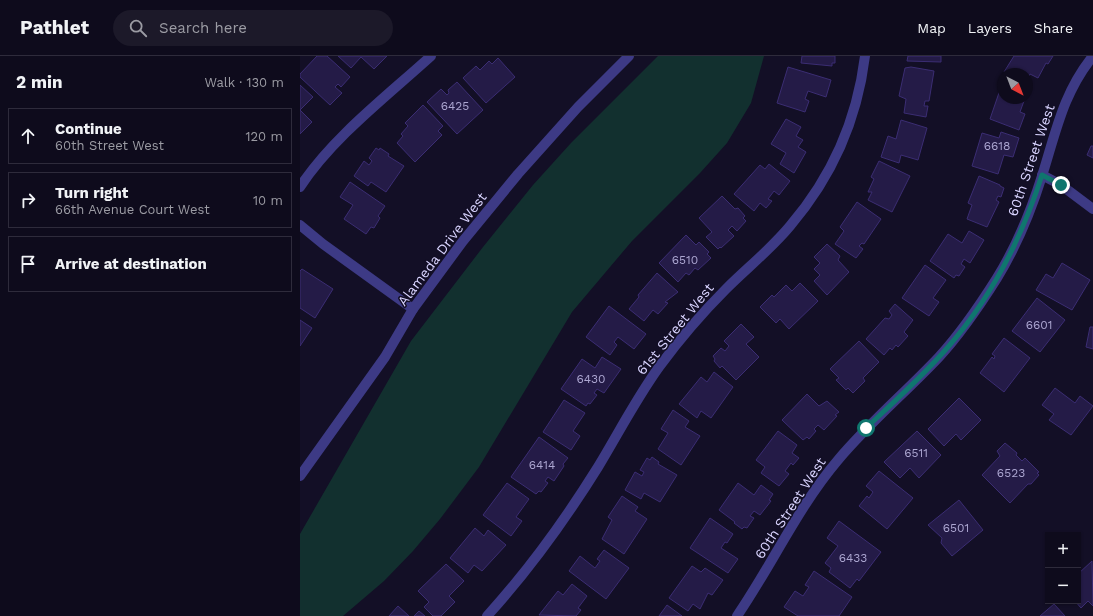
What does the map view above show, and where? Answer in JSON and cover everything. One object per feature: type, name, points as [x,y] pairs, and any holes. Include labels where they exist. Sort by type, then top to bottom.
[{"type":"street","points":[[300,187],[312,168],[340,138],[431,56]]},
{"type":"street","name":"Alameda Drive West","points":[[300,476],[384,357],[414,309],[463,240],[518,174],[578,107],[629,56]]},
{"type":"street","name":"61st Street West","points":[[487,616],[535,560],[570,511],[636,402],[660,367],[697,320],[789,228],[812,199],[830,171],[842,146],[858,100],[865,56]]},
{"type":"street","name":"60th Street West","points":[[737,616],[814,492],[837,461],[866,428],[939,358],[973,314],[998,276],[1018,238],[1042,175],[1059,115],[1071,89],[1092,56]]},
{"type":"street","points":[[1042,175],[1061,185],[1093,209]]},
{"type":"street","points":[[300,225],[323,244],[414,309]]},
{"type":"green space","points":[[658,56],[764,56],[751,103],[727,143],[700,173],[632,241],[572,312],[479,467],[440,519],[413,551],[384,581],[343,616],[300,616],[300,534],[411,341],[533,185],[571,143]]},
{"type":"building","points":[[317,56],[327,56],[350,77],[341,87],[338,84],[335,87],[342,93],[330,105],[300,77],[300,74]]},
{"type":"building","points":[[338,56],[387,56],[374,69],[361,57],[351,68]]},
{"type":"building","points":[[802,56],[835,56],[835,63],[832,63],[832,66],[801,63]]},
{"type":"building","points":[[908,56],[941,56],[941,62],[907,61]]},
{"type":"building","points":[[1014,56],[1053,56],[1048,64],[1046,63],[1038,78],[1033,76],[1033,68],[1006,68]]},
{"type":"building","points":[[498,58],[515,77],[486,103],[463,78],[476,66],[480,70],[489,61],[492,64]]},
{"type":"building","points":[[788,67],[831,80],[826,97],[808,91],[805,99],[809,101],[805,112],[777,103]]},
{"type":"building","points":[[911,67],[934,71],[929,101],[925,101],[924,106],[928,106],[926,117],[904,113],[906,99],[899,96],[905,68]]},
{"type":"building","points":[[457,82],[483,110],[457,134],[427,102],[441,89],[447,95],[449,93],[448,90]]},
{"type":"building","points":[[300,85],[313,97],[300,110]]},
{"type":"building","points":[[997,99],[997,104],[1023,104],[1020,112],[1025,114],[1019,130],[990,119]]},
{"type":"building","points":[[423,105],[443,126],[438,131],[442,135],[415,162],[397,143],[403,136],[401,134],[408,126],[405,123]]},
{"type":"building","points":[[300,110],[312,122],[300,134]]},
{"type":"building","points":[[786,119],[801,127],[796,136],[803,140],[798,147],[806,152],[794,173],[780,164],[786,153],[771,144]]},
{"type":"building","points":[[901,120],[927,128],[918,160],[901,155],[899,163],[881,157],[888,136],[896,139]]},
{"type":"building","points":[[1001,132],[1019,138],[1013,157],[1004,155],[998,174],[972,166],[982,133],[999,138]]},
{"type":"building","points":[[1091,146],[1093,146],[1093,158],[1087,155]]},
{"type":"building","points":[[376,148],[379,150],[380,148],[389,154],[388,156],[404,166],[386,192],[371,182],[368,186],[354,176],[364,161],[369,165],[372,161],[369,158]]},
{"type":"building","points":[[879,161],[910,176],[892,212],[868,200],[872,192],[868,192],[874,179],[871,177]]},
{"type":"building","points":[[769,164],[790,181],[779,195],[774,191],[768,199],[772,201],[766,208],[760,203],[754,211],[734,194],[760,165],[765,169]]},
{"type":"building","points":[[979,176],[1004,188],[1001,197],[998,196],[996,200],[999,202],[987,227],[967,219],[972,205],[968,203]]},
{"type":"building","points":[[350,182],[385,206],[378,216],[380,218],[374,228],[371,227],[366,234],[344,219],[353,205],[340,197]]},
{"type":"building","points":[[722,196],[735,209],[738,208],[745,216],[743,218],[746,221],[737,231],[732,226],[728,230],[734,236],[718,249],[706,237],[712,232],[699,218]]},
{"type":"building","points":[[857,202],[881,219],[864,244],[862,243],[859,246],[863,249],[856,258],[835,244],[844,231],[840,227]]},
{"type":"building","points":[[969,231],[984,240],[970,263],[964,259],[961,264],[965,267],[959,276],[956,275],[954,278],[930,261],[948,234],[962,243]]},
{"type":"building","points":[[686,235],[696,245],[699,242],[709,252],[707,254],[711,258],[698,270],[695,268],[689,275],[686,273],[678,282],[659,263]]},
{"type":"building","points":[[827,244],[840,256],[838,260],[849,272],[827,295],[814,281],[820,275],[814,269],[820,263],[814,257]]},
{"type":"building","points":[[1062,263],[1090,280],[1072,310],[1036,290],[1046,274],[1053,278]]},
{"type":"building","points":[[925,265],[946,280],[933,298],[939,302],[929,316],[902,298]]},
{"type":"building","points":[[302,269],[333,289],[315,318],[300,308],[300,271]]},
{"type":"building","points":[[657,273],[678,292],[665,302],[668,303],[658,314],[653,310],[644,321],[629,309],[639,297],[638,295]]},
{"type":"building","points":[[800,283],[818,301],[789,329],[780,319],[776,323],[760,307],[772,295],[774,297],[786,285],[792,291]]},
{"type":"building","points":[[1037,298],[1065,320],[1040,352],[1012,331]]},
{"type":"building","points":[[895,304],[913,320],[904,332],[908,336],[898,347],[896,345],[892,350],[890,348],[884,355],[866,339],[885,318],[889,319],[892,315],[889,311]]},
{"type":"building","points":[[609,306],[646,334],[634,349],[618,337],[614,342],[617,345],[610,355],[586,337]]},
{"type":"building","points":[[300,320],[312,328],[300,346]]},
{"type":"building","points":[[741,324],[754,337],[746,344],[759,357],[736,380],[722,366],[720,368],[714,361],[715,359],[713,356],[721,348],[725,351],[729,346],[724,341]]},
{"type":"building","points":[[1090,327],[1093,327],[1093,349],[1086,347]]},
{"type":"building","points":[[1004,338],[1030,358],[1004,392],[980,373],[992,357],[994,359],[995,356],[992,354]]},
{"type":"building","points":[[859,341],[879,362],[863,378],[865,381],[853,393],[848,388],[846,390],[836,380],[839,378],[830,369]]},
{"type":"building","points":[[602,357],[621,369],[604,393],[597,389],[594,393],[597,395],[590,404],[588,403],[586,406],[561,389],[582,359],[595,368]]},
{"type":"building","points":[[714,372],[733,387],[711,418],[701,411],[697,418],[679,404],[701,377],[707,382]]},
{"type":"building","points":[[1055,388],[1075,403],[1080,396],[1093,406],[1071,435],[1049,420],[1054,414],[1042,405]]},
{"type":"building","points":[[807,394],[819,406],[827,401],[839,412],[824,430],[818,425],[814,429],[816,431],[809,439],[807,437],[803,440],[782,420]]},
{"type":"building","points":[[959,398],[981,420],[961,440],[956,434],[944,446],[928,429]]},
{"type":"building","points":[[564,400],[585,413],[573,431],[580,436],[571,450],[543,432]]},
{"type":"building","points":[[673,410],[689,421],[685,427],[700,436],[681,465],[658,449],[668,433],[661,429]]},
{"type":"building","points":[[778,431],[797,445],[792,453],[799,458],[793,465],[791,463],[785,471],[789,474],[779,486],[761,473],[765,467],[756,460]]},
{"type":"building","points":[[917,431],[941,455],[919,478],[910,468],[900,478],[884,462]]},
{"type":"building","points":[[539,437],[568,458],[554,481],[548,477],[545,481],[548,483],[541,492],[539,491],[536,494],[511,477]]},
{"type":"building","points":[[1005,443],[1017,453],[1016,455],[1022,461],[1025,458],[1039,472],[1037,473],[1039,475],[1031,484],[1028,484],[1010,503],[982,475],[1000,456],[997,451]]},
{"type":"building","points":[[652,457],[659,462],[658,464],[677,475],[660,502],[644,493],[641,499],[625,490],[635,472],[642,476],[644,472],[640,470],[647,458],[650,460]]},
{"type":"building","points":[[879,471],[913,498],[887,529],[859,506],[867,496],[869,498],[873,492],[866,486]]},
{"type":"building","points":[[507,483],[529,499],[516,517],[522,521],[511,536],[483,515]]},
{"type":"building","points":[[738,483],[754,495],[761,485],[773,494],[769,500],[771,501],[760,515],[754,511],[750,516],[754,518],[747,528],[744,527],[742,529],[719,510]]},
{"type":"building","points":[[622,496],[638,507],[635,511],[647,519],[624,554],[602,539],[612,520],[608,517]]},
{"type":"building","points":[[959,500],[983,530],[952,556],[941,543],[942,538],[928,525]]},
{"type":"building","points":[[710,518],[733,534],[727,543],[725,542],[721,548],[738,559],[728,573],[690,548]]},
{"type":"building","points":[[839,521],[881,552],[859,581],[857,579],[850,588],[829,572],[831,568],[825,563],[838,546],[827,538]]},
{"type":"building","points":[[475,528],[484,536],[488,530],[506,545],[482,571],[474,565],[468,573],[450,558]]},
{"type":"building","points":[[604,550],[629,568],[606,599],[569,571],[580,556],[595,568],[600,561],[597,559]]},
{"type":"building","points":[[1092,561],[1093,606],[1088,601],[1081,608],[1078,604],[1081,604],[1081,571]]},
{"type":"building","points":[[446,564],[464,581],[449,596],[455,602],[441,616],[433,616],[424,607],[429,602],[418,591]]},
{"type":"building","points":[[692,566],[701,572],[705,568],[723,580],[712,595],[708,593],[700,609],[693,604],[688,611],[669,598]]},
{"type":"building","points":[[814,571],[852,597],[839,616],[798,616],[784,607],[795,591],[803,596],[809,587],[805,585]]},
{"type":"building","points":[[572,584],[587,596],[578,608],[581,610],[576,616],[539,615],[558,591],[563,595]]},
{"type":"building","points":[[1054,604],[1065,616],[1040,616]]},
{"type":"building","points":[[667,605],[682,616],[659,616]]},
{"type":"building","points":[[398,606],[409,616],[389,616]]},
{"type":"building","points":[[419,611],[425,616],[414,616]]},
{"type":"route","points":[[866,428],[939,358],[973,314],[998,276],[1018,238],[1042,175],[1061,185]]}]
